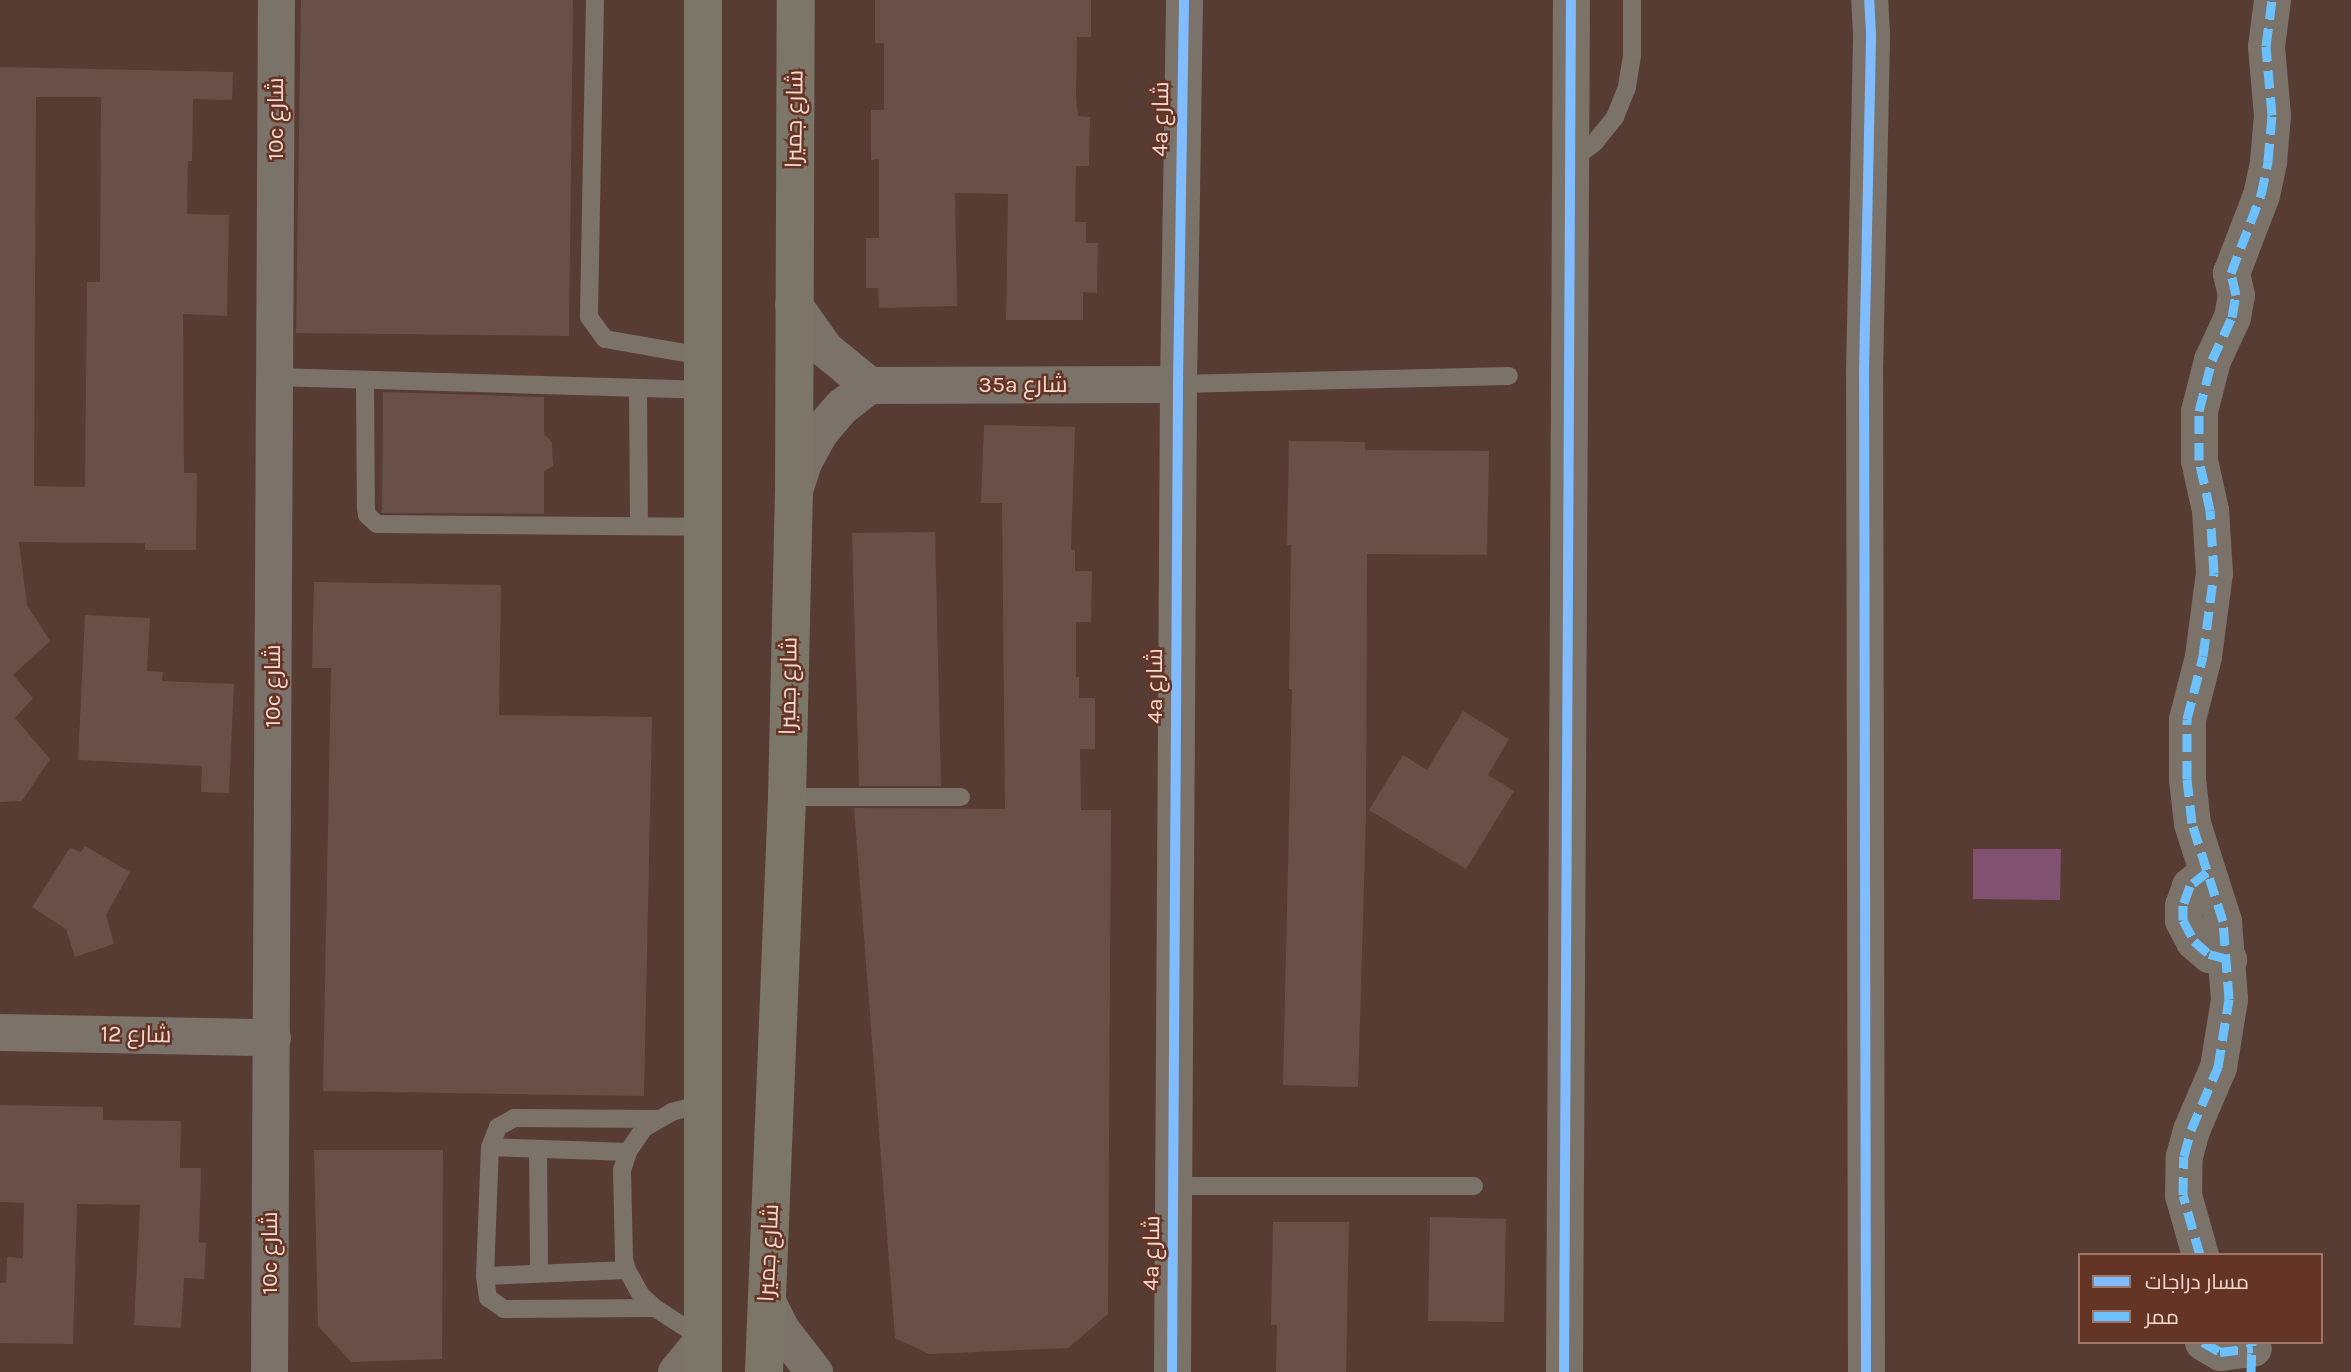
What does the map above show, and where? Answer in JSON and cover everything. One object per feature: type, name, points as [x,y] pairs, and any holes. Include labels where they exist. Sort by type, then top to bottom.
[{"type":"main road","points":[[702,0],[703,1356]]},
{"type":"main road","name":"شارع جميرا","points":[[764,1372],[787,797],[794,492],[796,0]]},
{"type":"street","name":"10c شارع","points":[[269,1372],[276,0]]},
{"type":"street","name":"4a شارع","points":[[1172,1372],[1178,384],[1184,0]]},
{"type":"street","points":[[1564,1372],[1571,0]]},
{"type":"street","points":[[1866,1372],[1864,373],[1871,34],[1869,0]]},
{"type":"street","points":[[2199,1253],[2184,1203],[2184,1156],[2191,1130],[2207,1099],[2224,1044],[2230,999],[2222,921],[2192,822],[2185,749],[2191,700],[2210,615],[2214,573],[2210,510],[2199,460],[2199,411],[2212,360],[2232,317],[2236,295],[2231,273],[2261,195],[2268,161],[2272,115],[2266,46],[2272,0]]},
{"type":"street","points":[[793,303],[825,349],[869,385],[842,406],[820,431],[804,460],[794,492]]},
{"type":"street","name":"35a شارع","points":[[869,385],[1178,384]]},
{"type":"street","name":"شارع 12","points":[[0,1032],[272,1037]]},
{"type":"street","points":[[767,1301],[780,1328],[814,1372]]},
{"type":"street","points":[[2206,1344],[2220,1352],[2252,1354]]},
{"type":"street","points":[[676,1372],[703,1356]]},
{"type":"lane","points":[[595,0],[589,317],[606,339],[702,373]]},
{"type":"lane","points":[[1570,162],[1595,142],[1608,125],[1627,87],[1632,55],[1632,0]]},
{"type":"lane","points":[[275,377],[638,388],[702,373]]},
{"type":"lane","points":[[1178,384],[1508,376]]},
{"type":"lane","points":[[365,380],[366,508],[367,515],[377,524],[701,527]]},
{"type":"lane","points":[[638,388],[639,526]]},
{"type":"lane","points":[[787,797],[961,797]]},
{"type":"lane","points":[[703,1104],[685,1107],[643,1128],[628,1152],[622,1170],[624,1259],[627,1270],[641,1295],[703,1356]]},
{"type":"lane","points":[[655,1308],[504,1309],[488,1298],[485,1276],[490,1147],[498,1127],[514,1118],[657,1119]]},
{"type":"lane","points":[[490,1147],[628,1152]]},
{"type":"lane","points":[[538,1149],[539,1273]]},
{"type":"lane","points":[[1174,1186],[1474,1186]]},
{"type":"lane","points":[[485,1276],[627,1270]]},
{"type":"shaded area","points":[[1973,849],[2061,849],[2060,900],[1973,899]]},
{"type":"building","points":[[301,0],[573,0],[569,336],[296,333]]},
{"type":"building","points":[[875,0],[1091,0],[1091,37],[1077,37],[1078,116],[1090,117],[1089,166],[1076,166],[1075,222],[1086,222],[1086,243],[1098,243],[1097,293],[1083,292],[1083,320],[1006,320],[1008,194],[955,193],[957,306],[879,308],[878,288],[866,288],[866,238],[879,238],[879,159],[871,160],[871,110],[884,110],[884,43],[875,43]]},
{"type":"building","points":[[0,67],[233,72],[232,100],[193,99],[192,161],[188,161],[187,214],[229,215],[227,316],[183,314],[184,473],[197,473],[196,550],[145,550],[145,543],[19,542],[27,605],[50,641],[13,675],[33,698],[15,718],[50,759],[22,801],[0,802]],"holes":[[[36,97],[101,97],[100,282],[87,282],[85,487],[34,486]]]},
{"type":"building","points":[[383,392],[544,397],[544,434],[552,442],[553,466],[544,471],[544,514],[382,513]]},
{"type":"building","points":[[984,425],[1075,427],[1071,550],[1075,550],[1075,571],[1092,571],[1091,622],[1076,622],[1076,677],[1079,677],[1079,698],[1095,698],[1095,749],[1080,749],[1081,810],[1111,810],[1108,1314],[1068,1348],[929,1354],[895,1338],[854,808],[1005,809],[1002,503],[981,503]]},
{"type":"building","points":[[1289,441],[1365,442],[1365,450],[1489,451],[1487,555],[1367,554],[1366,816],[1358,1087],[1283,1085],[1292,689],[1289,689],[1291,545],[1287,545]]},
{"type":"building","points":[[935,532],[941,786],[859,786],[852,533]]},
{"type":"building","points":[[314,582],[501,585],[499,715],[652,717],[644,1096],[323,1091],[331,668],[312,668]]},
{"type":"building","points":[[85,615],[150,618],[147,671],[163,672],[162,681],[234,684],[229,793],[201,792],[202,766],[78,760]]},
{"type":"building","points":[[1463,711],[1509,739],[1488,775],[1514,791],[1466,869],[1369,810],[1403,755],[1427,770]]},
{"type":"building","points":[[85,846],[130,872],[106,915],[114,944],[75,957],[66,929],[32,907],[70,848],[81,852]]},
{"type":"building","points":[[0,1105],[103,1107],[103,1120],[181,1121],[180,1168],[201,1168],[199,1242],[206,1243],[204,1279],[184,1278],[181,1328],[134,1325],[140,1205],[77,1204],[73,1344],[0,1343],[0,1283],[6,1283],[7,1257],[23,1258],[24,1203],[0,1202]]},
{"type":"building","points":[[314,1150],[443,1150],[442,1359],[351,1362],[318,1326]]},
{"type":"building","points":[[1430,1217],[1506,1219],[1504,1322],[1428,1321]]},
{"type":"building","points":[[1273,1222],[1349,1222],[1346,1372],[1276,1372],[1277,1325],[1271,1325]]},
{"type":"marked path","points":[[2199,1253],[2183,1195],[2184,1156],[2191,1130],[2218,1067],[2229,999],[2223,921],[2192,823],[2187,779],[2187,719],[2203,656],[2214,573],[2210,510],[2199,460],[2199,411],[2212,360],[2232,317],[2236,295],[2231,273],[2261,195],[2268,161],[2272,115],[2266,46],[2272,0]]},
{"type":"marked path","points":[[2207,872],[2190,886],[2183,905],[2183,920],[2194,941],[2209,954],[2228,959]]},
{"type":"marked path","points":[[2206,1344],[2220,1352],[2253,1348]]},
{"type":"marked path","points":[[2251,1372],[2252,1344]]},
{"type":"cycle path","points":[[1172,1372],[1178,384],[1184,0]]},
{"type":"cycle path","points":[[1564,1372],[1571,0]]},
{"type":"cycle path","points":[[1866,1372],[1864,373],[1871,34],[1869,0]]}]
